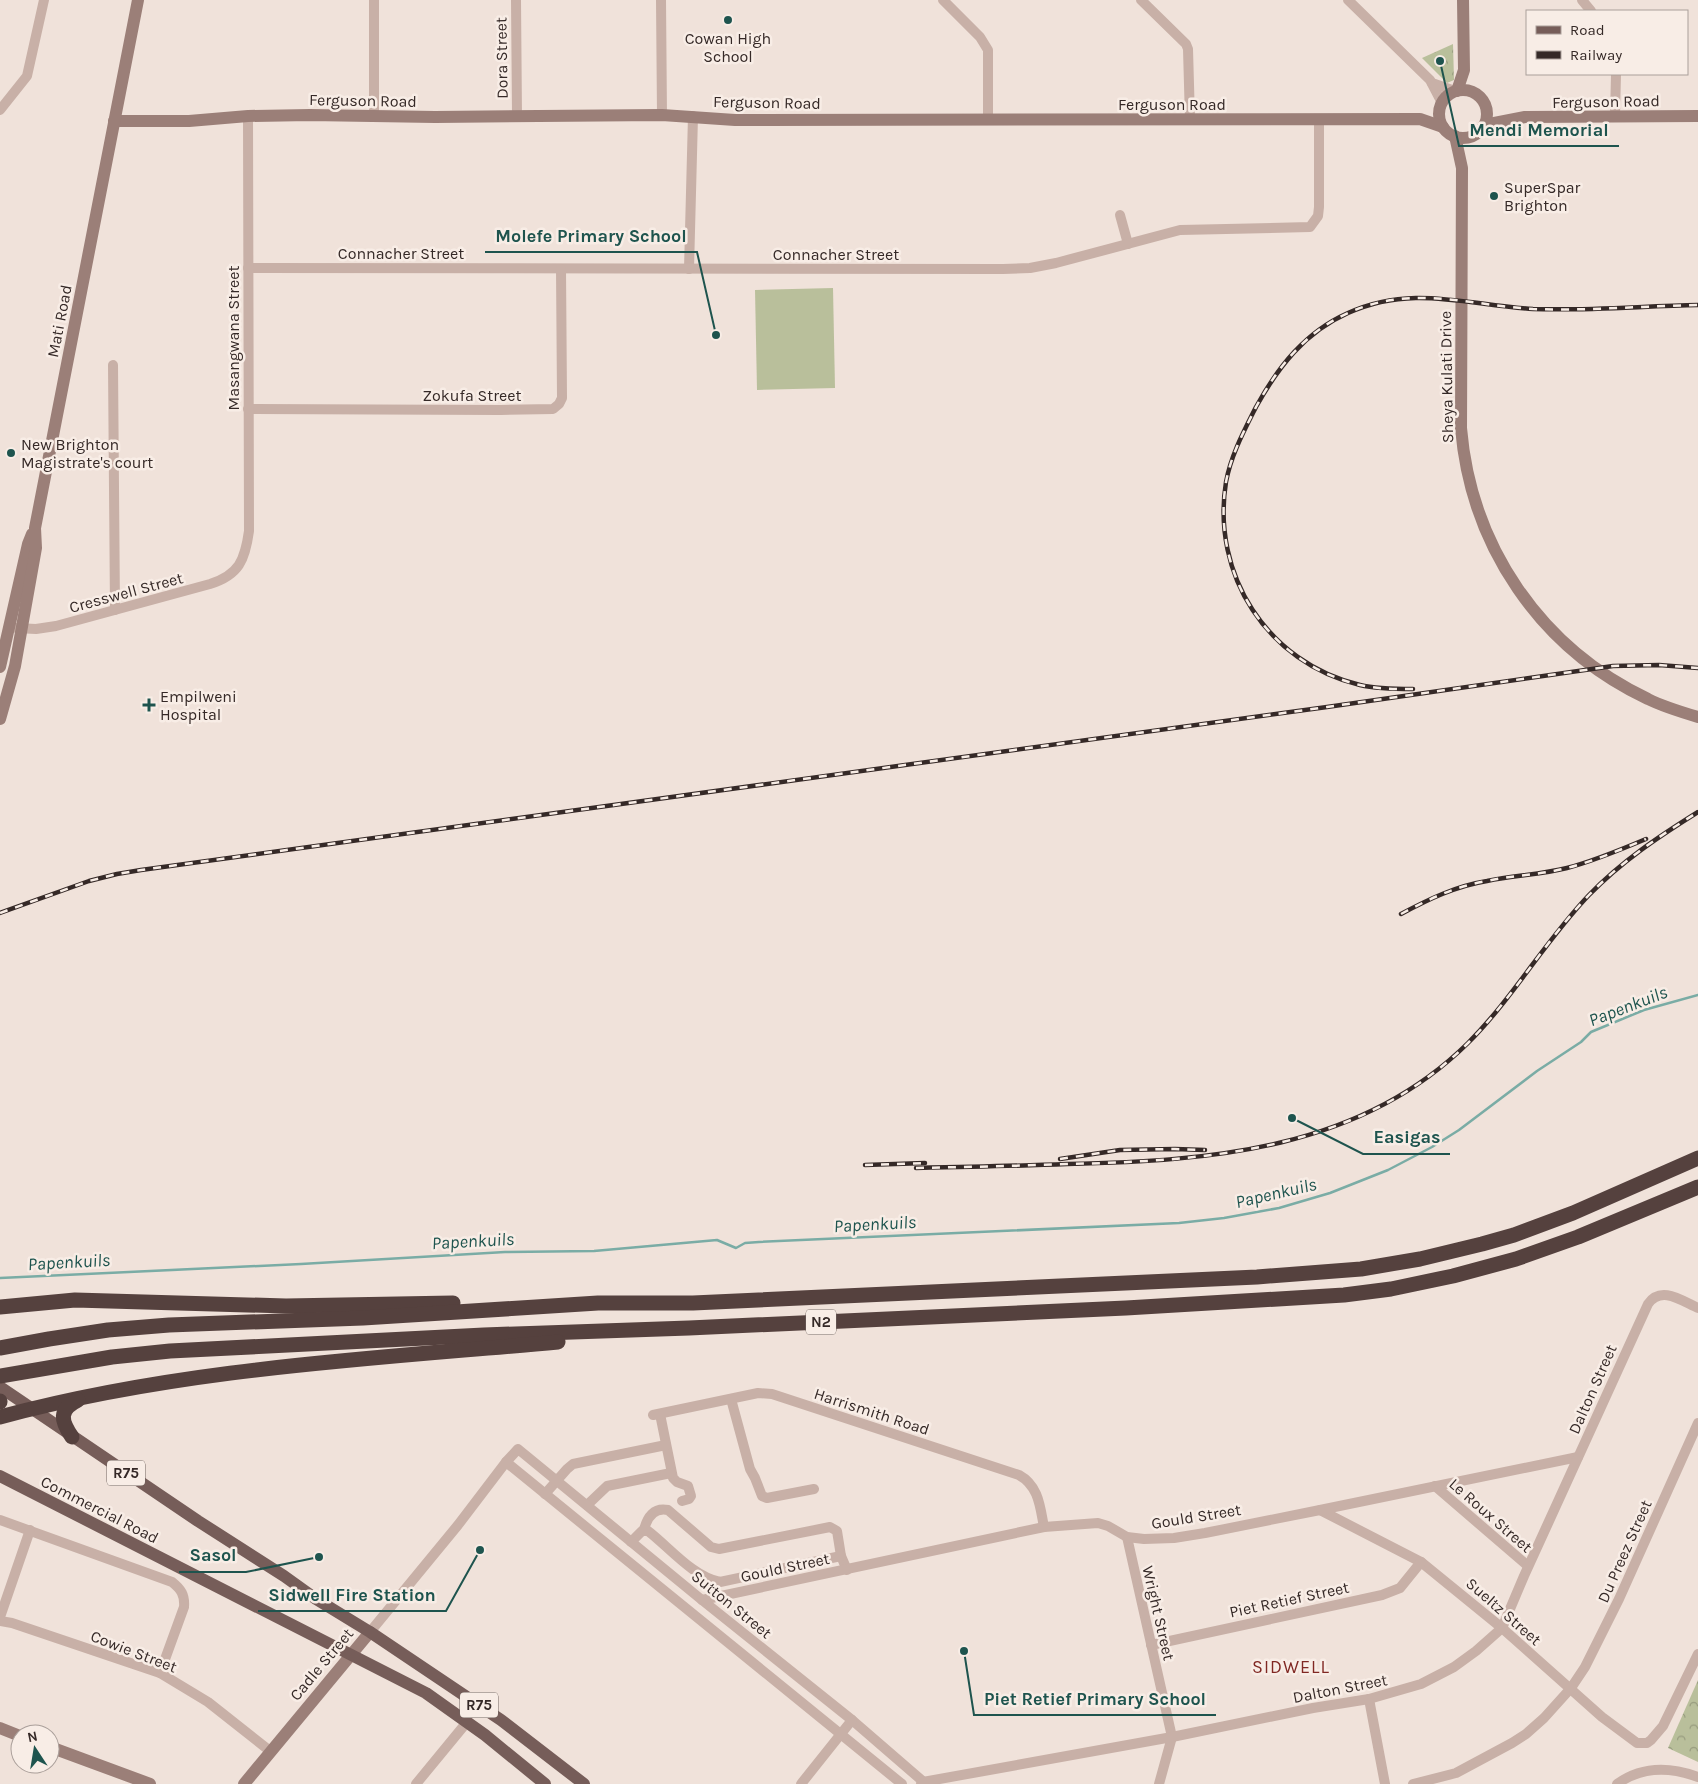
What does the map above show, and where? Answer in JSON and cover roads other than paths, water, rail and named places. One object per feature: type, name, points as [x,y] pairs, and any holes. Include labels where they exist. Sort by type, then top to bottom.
[{"type":"highway","points":[[1659,1176],[1698,1154]]},
{"type":"highway","name":"N2","points":[[0,1348],[108,1330],[169,1325],[363,1318],[598,1303],[694,1303],[1257,1277],[1341,1271],[1420,1259],[1482,1244],[1556,1219],[1698,1158]]},
{"type":"highway","name":"N2","points":[[0,1376],[52,1365],[112,1356],[170,1352],[484,1335],[689,1328],[1126,1308],[1344,1295],[1391,1289],[1482,1269],[1555,1246],[1696,1188]]},
{"type":"highway","points":[[0,1307],[76,1300],[286,1306],[598,1303]]},
{"type":"highway","points":[[0,1417],[81,1398],[210,1375],[294,1365],[689,1328]]},
{"type":"highway","points":[[72,1437],[64,1421],[64,1411],[81,1398]]},
{"type":"main road","name":"R75","points":[[0,1388],[3,1400],[32,1409],[316,1599],[370,1632],[501,1720],[584,1784]]},
{"type":"main road","name":"Commercial Road","points":[[0,1476],[426,1693],[485,1735],[545,1784]]},
{"type":"street","points":[[0,110],[27,76],[44,0]]},
{"type":"street","name":"Mati Road","points":[[0,720],[16,666],[15,628],[28,544],[35,528],[138,0]]},
{"type":"street","points":[[374,0],[374,116]]},
{"type":"street","name":"Dora Street","points":[[516,0],[517,115]]},
{"type":"street","points":[[661,0],[662,115]]},
{"type":"street","points":[[943,0],[980,37],[988,50],[988,120]]},
{"type":"street","points":[[1141,0],[1186,44],[1188,49],[1190,120]]},
{"type":"street","points":[[1348,0],[1432,83],[1441,106],[1440,119],[1443,127],[1449,133],[1455,136],[1466,137],[1481,129],[1487,116],[1486,107],[1482,99],[1467,90],[1456,91],[1450,94],[1441,106]]},
{"type":"street","points":[[1456,91],[1464,70],[1463,0]]},
{"type":"street","points":[[1464,70],[1474,93]]},
{"type":"street","points":[[1615,116],[1616,75]]},
{"type":"street","points":[[1432,83],[1456,91]]},
{"type":"street","name":"Ferguson Road","points":[[1420,119],[1441,106]]},
{"type":"street","name":"Ferguson Road","points":[[1486,107],[1514,118]]},
{"type":"street","name":"Ferguson Road","points":[[114,121],[189,121],[248,116],[662,115],[735,120],[1420,119],[1443,127]]},
{"type":"street","name":"Masangwana Street","points":[[242,560],[248,531],[248,116]]},
{"type":"street","points":[[689,269],[693,116]]},
{"type":"street","name":"Ferguson Road","points":[[1481,129],[1514,118],[1698,116]]},
{"type":"street","name":"Connacher Street","points":[[248,268],[1030,268],[1056,263],[1180,230],[1310,227],[1318,216],[1319,207],[1319,120]]},
{"type":"street","name":"Sheya Kulati Drive","points":[[1462,168],[1470,142],[1481,129]]},
{"type":"street","name":"Sheya Kulati Drive","points":[[1455,136],[1462,168],[1461,428],[1469,483],[1488,536],[1506,571],[1523,596],[1554,633],[1570,647],[1597,668],[1647,699],[1698,717]]},
{"type":"street","points":[[1120,215],[1128,244]]},
{"type":"street","name":"Zokufa Street","points":[[248,409],[553,409],[562,398],[561,269]]},
{"type":"street","points":[[113,365],[115,610]]},
{"type":"street","name":"Cresswell Street","points":[[15,628],[45,628],[220,581],[231,575],[242,560]]},
{"type":"street","name":"Mati Road","points":[[0,667],[15,628]]},
{"type":"street","name":"Dalton Street","points":[[923,1783],[941,1782],[1313,1708],[1369,1699],[1398,1692],[1436,1678],[1476,1651],[1502,1628],[1528,1566],[1648,1304],[1655,1297],[1667,1294],[1698,1308]]},
{"type":"street","name":"Harrismith Road","points":[[666,1445],[657,1415],[758,1393],[772,1394],[1014,1473],[1027,1479],[1033,1485],[1039,1500],[1044,1528]]},
{"type":"street","points":[[731,1399],[750,1469],[756,1478],[762,1496],[767,1498],[814,1489]]},
{"type":"street","name":"Du Preez Street","points":[[1413,1784],[1456,1773],[1512,1743],[1526,1734],[1544,1718],[1571,1688],[1585,1667],[1619,1599],[1698,1423]]},
{"type":"street","points":[[545,1494],[556,1480],[573,1464],[666,1445],[671,1472],[675,1480],[690,1489],[690,1498],[682,1502]]},
{"type":"street","name":"Cadle Street","points":[[244,1784],[458,1525],[518,1449]]},
{"type":"street","name":"Sutton Street","points":[[518,1449],[677,1580],[852,1720],[923,1783]]},
{"type":"street","name":"Gould Street","points":[[702,1600],[1044,1528],[1098,1523],[1108,1526],[1126,1537],[1144,1539],[1174,1538],[1320,1510],[1578,1456]]},
{"type":"street","name":"Sutton Street","points":[[506,1462],[902,1784]]},
{"type":"street","points":[[587,1505],[607,1486],[671,1472]]},
{"type":"street","name":"Le Roux Street","points":[[1435,1486],[1528,1566]]},
{"type":"street","points":[[631,1542],[644,1530],[648,1518],[655,1511],[662,1509],[668,1510],[711,1546],[719,1549],[830,1527],[837,1531],[841,1556],[846,1570]]},
{"type":"street","name":"Sueltz Street","points":[[1320,1510],[1421,1562],[1502,1628],[1631,1740],[1642,1744],[1647,1743],[1656,1736],[1673,1707],[1698,1654]]},
{"type":"street","points":[[0,1520],[172,1582],[177,1586],[184,1597],[184,1607],[160,1673]]},
{"type":"street","points":[[0,1617],[30,1530]]},
{"type":"street","points":[[644,1530],[659,1539],[699,1574],[720,1582],[841,1556]]},
{"type":"street","name":"Wright Street","points":[[1126,1537],[1172,1737],[1159,1784]]},
{"type":"street","name":"Piet Retief Street","points":[[1151,1645],[1382,1595],[1400,1588],[1421,1562]]},
{"type":"street","points":[[666,1593],[677,1580]]},
{"type":"street","name":"Cowie Street","points":[[0,1621],[12,1623],[160,1673],[208,1702],[270,1751]]},
{"type":"street","points":[[726,1642],[738,1629]]},
{"type":"street","points":[[1369,1699],[1385,1784]]},
{"type":"street","points":[[801,1784],[852,1720]]},
{"type":"street","points":[[416,1784],[467,1722]]},
{"type":"street","points":[[60,1751],[150,1784]]},
{"type":"street","points":[[1617,1784],[1636,1774],[1653,1770],[1668,1769],[1698,1777]]},
{"type":"waterway","name":"Papenkuils","points":[[0,1278],[505,1252],[594,1251],[717,1240],[736,1248],[745,1243],[759,1242],[1179,1223],[1224,1218],[1279,1208],[1330,1193],[1388,1170],[1432,1147],[1459,1130],[1537,1071],[1581,1042],[1591,1032],[1644,1010],[1698,995]]},
{"type":"railway","points":[[1413,689],[1379,688],[1360,685],[1327,674],[1298,657],[1273,635],[1252,610],[1237,581],[1228,549],[1224,516],[1228,472],[1256,407],[1283,365],[1306,341],[1333,321],[1372,304],[1395,300],[1417,298],[1440,299],[1533,309],[1698,305]]},
{"type":"railway","points":[[0,913],[89,881],[141,870],[1613,666],[1659,665],[1698,668]]},
{"type":"railway","points":[[916,1168],[1121,1162],[1175,1159],[1228,1153],[1281,1142],[1331,1128],[1380,1107],[1426,1079],[1468,1043],[1500,1007],[1573,913],[1614,871],[1641,850],[1698,812]]},
{"type":"railway","points":[[1401,914],[1432,898],[1464,886],[1567,868],[1597,859],[1646,839]]},
{"type":"railway","points":[[1060,1159],[1120,1150],[1205,1150]]},
{"type":"railway","points":[[865,1165],[925,1163]]},
{"type":"place","name":"Cowan High School","points":[[728,20]]},
{"type":"place","name":"Mendi Memorial","points":[[1440,61]]},
{"type":"place","name":"SuperSpar Brighton","points":[[1494,196]]},
{"type":"place","name":"Molefe Primary School","points":[[716,335]]},
{"type":"place","name":"New Brighton Magistrate's court","points":[[11,453]]},
{"type":"place","name":"Empilweni Hospital","points":[[149,705]]},
{"type":"place","name":"Easigas","points":[[1292,1118]]},
{"type":"place","name":"Sidwell Fire Station","points":[[480,1550]]},
{"type":"place","name":"Sasol","points":[[319,1557]]},
{"type":"place","name":"Piet Retief Primary School","points":[[964,1651]]},
{"type":"district","name":"SIDWELL","points":[[1291,1667]]}]
